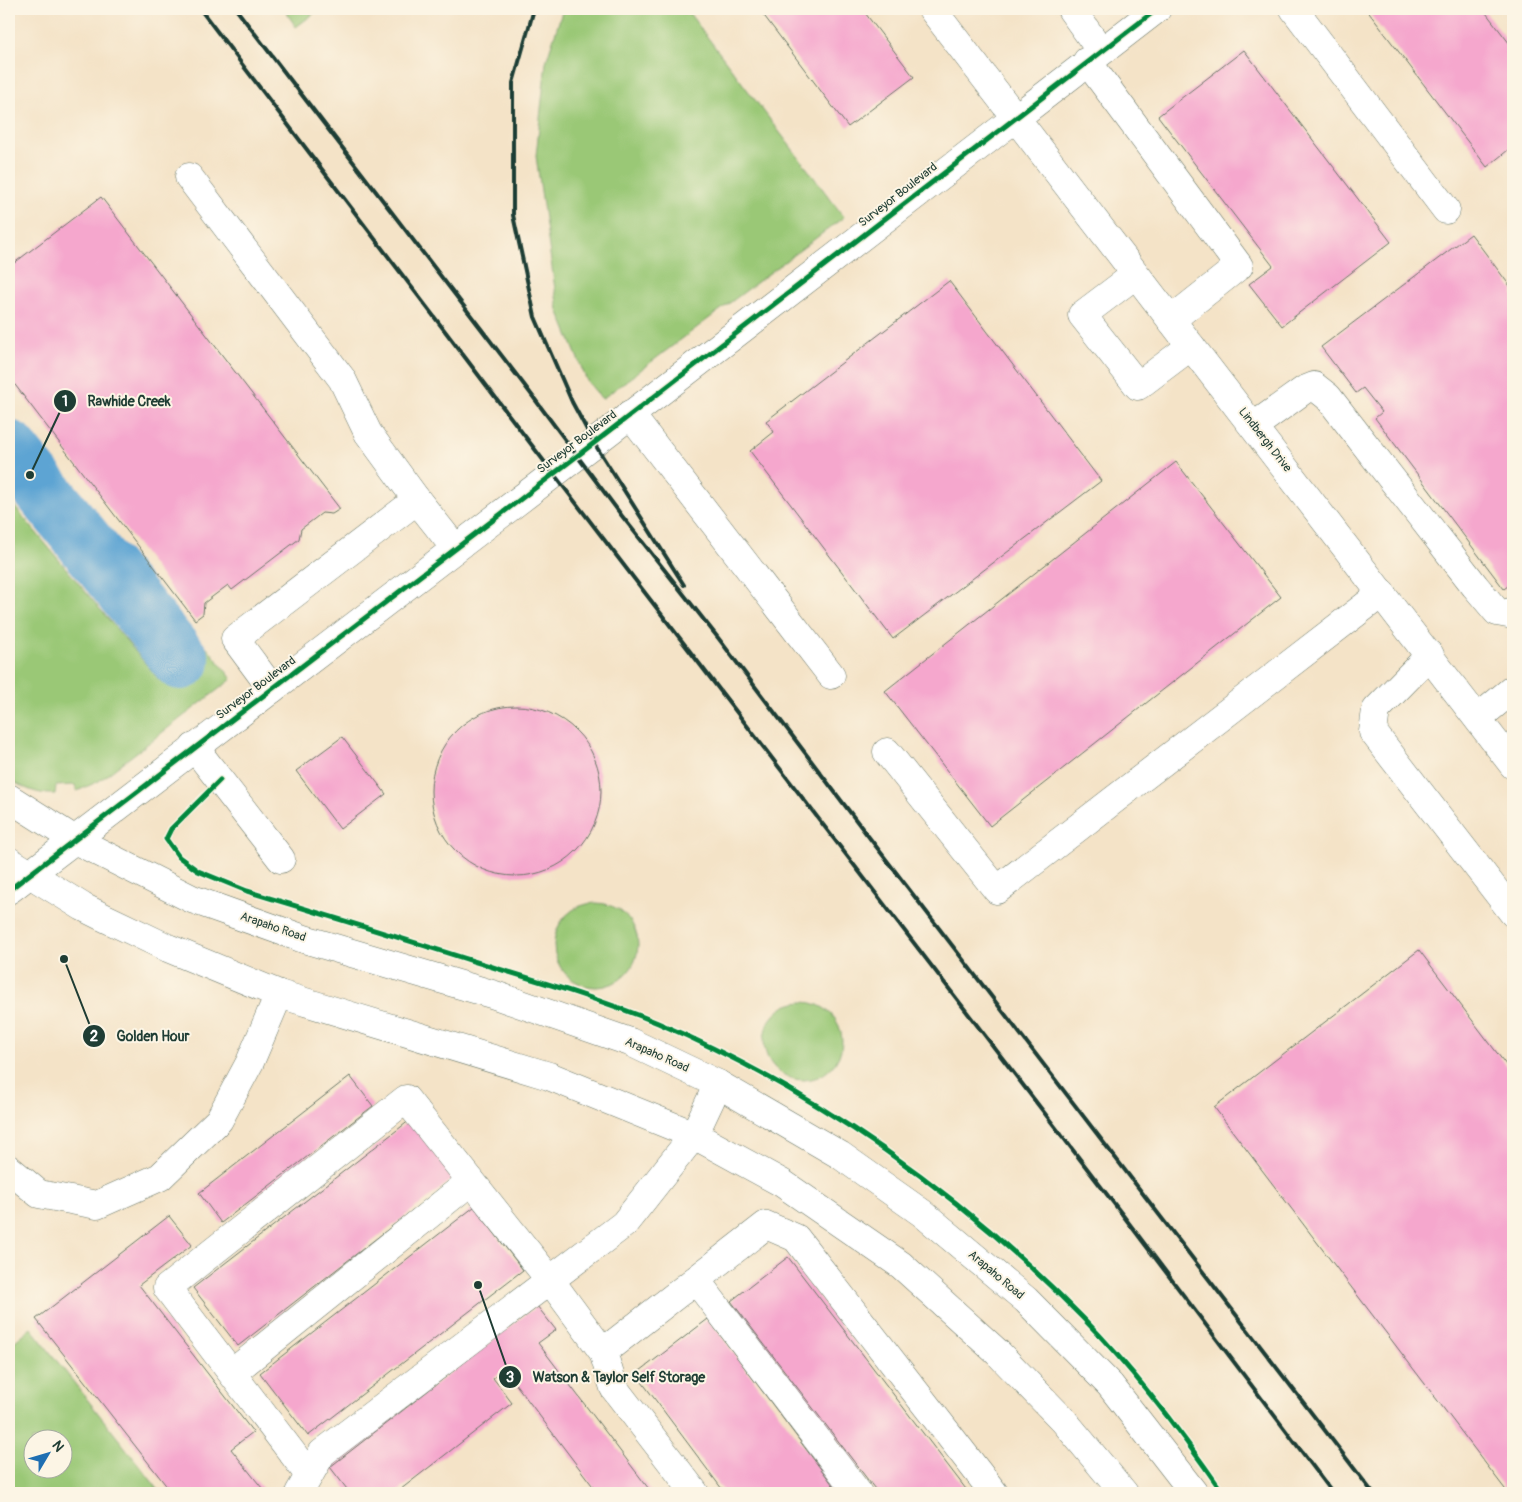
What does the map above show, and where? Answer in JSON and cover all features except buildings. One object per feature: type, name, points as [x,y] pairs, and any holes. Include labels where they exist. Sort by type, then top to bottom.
[{"type":"main road","name":"Lindbergh Drive","points":[[932,9],[1513,765]]},
{"type":"main road","points":[[1070,9],[1094,56],[1239,266],[1171,320]]},
{"type":"main road","name":"Surveyor Boulevard","points":[[15,875],[75,840],[1157,9]]},
{"type":"main road","points":[[1294,9],[1446,210]]},
{"type":"main road","points":[[189,177],[342,379],[368,433],[455,548]]},
{"type":"main road","points":[[1135,275],[1082,315],[1138,386],[1191,346]]},
{"type":"main road","points":[[1254,426],[1304,390],[1314,386],[1328,397],[1497,612],[1508,614],[1513,611]]},
{"type":"main road","points":[[630,414],[830,674]]},
{"type":"main road","points":[[272,689],[235,639],[417,500]]},
{"type":"main road","points":[[887,752],[996,890],[1382,593]]},
{"type":"main road","points":[[1430,655],[1376,710],[1373,732],[1513,913]]},
{"type":"main road","points":[[1478,718],[1513,689]]},
{"type":"main road","points":[[194,747],[281,858]]},
{"type":"main road","name":"Arapaho Road","points":[[9,798],[75,840],[192,899],[304,939],[494,995],[630,1042],[718,1084],[840,1155],[922,1213],[1026,1300],[1110,1385],[1194,1493]]},
{"type":"main road","points":[[15,875],[168,948],[279,994],[549,1076],[694,1135],[782,1183],[901,1265],[998,1353],[1064,1421],[1124,1493]]},
{"type":"main road","points":[[9,1169],[39,1194],[97,1205],[160,1177],[219,1120],[250,1062],[279,994]]},
{"type":"main road","points":[[695,1493],[614,1388],[603,1352],[550,1280],[406,1099],[167,1288],[232,1373],[304,1484],[322,1453],[550,1280],[624,1224],[694,1135],[718,1084]]},
{"type":"main road","points":[[232,1373],[471,1181]]},
{"type":"main road","points":[[603,1352],[766,1225],[796,1238],[994,1493]]},
{"type":"main road","points":[[696,1280],[858,1493]]},
{"type":"green space","points":[[284,9],[320,9],[296,27]]},
{"type":"green space","points":[[563,9],[686,9],[844,217],[602,399],[587,381],[558,310],[536,156],[546,62]]},
{"type":"green space","points":[[9,500],[160,681],[207,647],[232,679],[99,781],[77,791],[75,785],[56,786],[55,794],[37,792],[9,779]]},
{"type":"green space","points":[[596,903],[619,910],[631,922],[638,945],[631,968],[619,980],[596,987],[573,980],[561,968],[554,945],[561,922],[573,910]]},
{"type":"green space","points":[[795,1002],[811,1002],[825,1008],[836,1019],[842,1033],[842,1049],[836,1063],[825,1074],[811,1080],[795,1080],[781,1074],[770,1063],[764,1049],[764,1033],[770,1019],[781,1008]]},
{"type":"green space","points":[[31,1328],[161,1493],[9,1493],[9,1346]]},
{"type":"waterway","points":[[9,449],[181,661]]},
{"type":"railway","points":[[200,9],[553,473],[1122,1214],[1333,1493]]},
{"type":"railway","points":[[236,9],[525,386],[622,516],[719,639],[1373,1493]]},
{"type":"railway","points":[[534,9],[513,83],[513,215],[535,317],[572,402],[594,443],[684,585]]},
{"type":"cycle path","points":[[9,890],[594,443],[1157,9]]},
{"type":"cycle path","points":[[220,780],[171,829],[166,839],[179,857],[198,871],[247,891],[589,997],[658,1023],[774,1080],[885,1150],[938,1189],[1037,1273],[1121,1359],[1191,1447],[1223,1493]]},
{"type":"place","name":"Rawhide Creek","points":[[30,475]]},
{"type":"place","name":"Golden Hour","points":[[64,959]]},
{"type":"place","name":"Watson & Taylor Self Storage","points":[[478,1285]]}]
